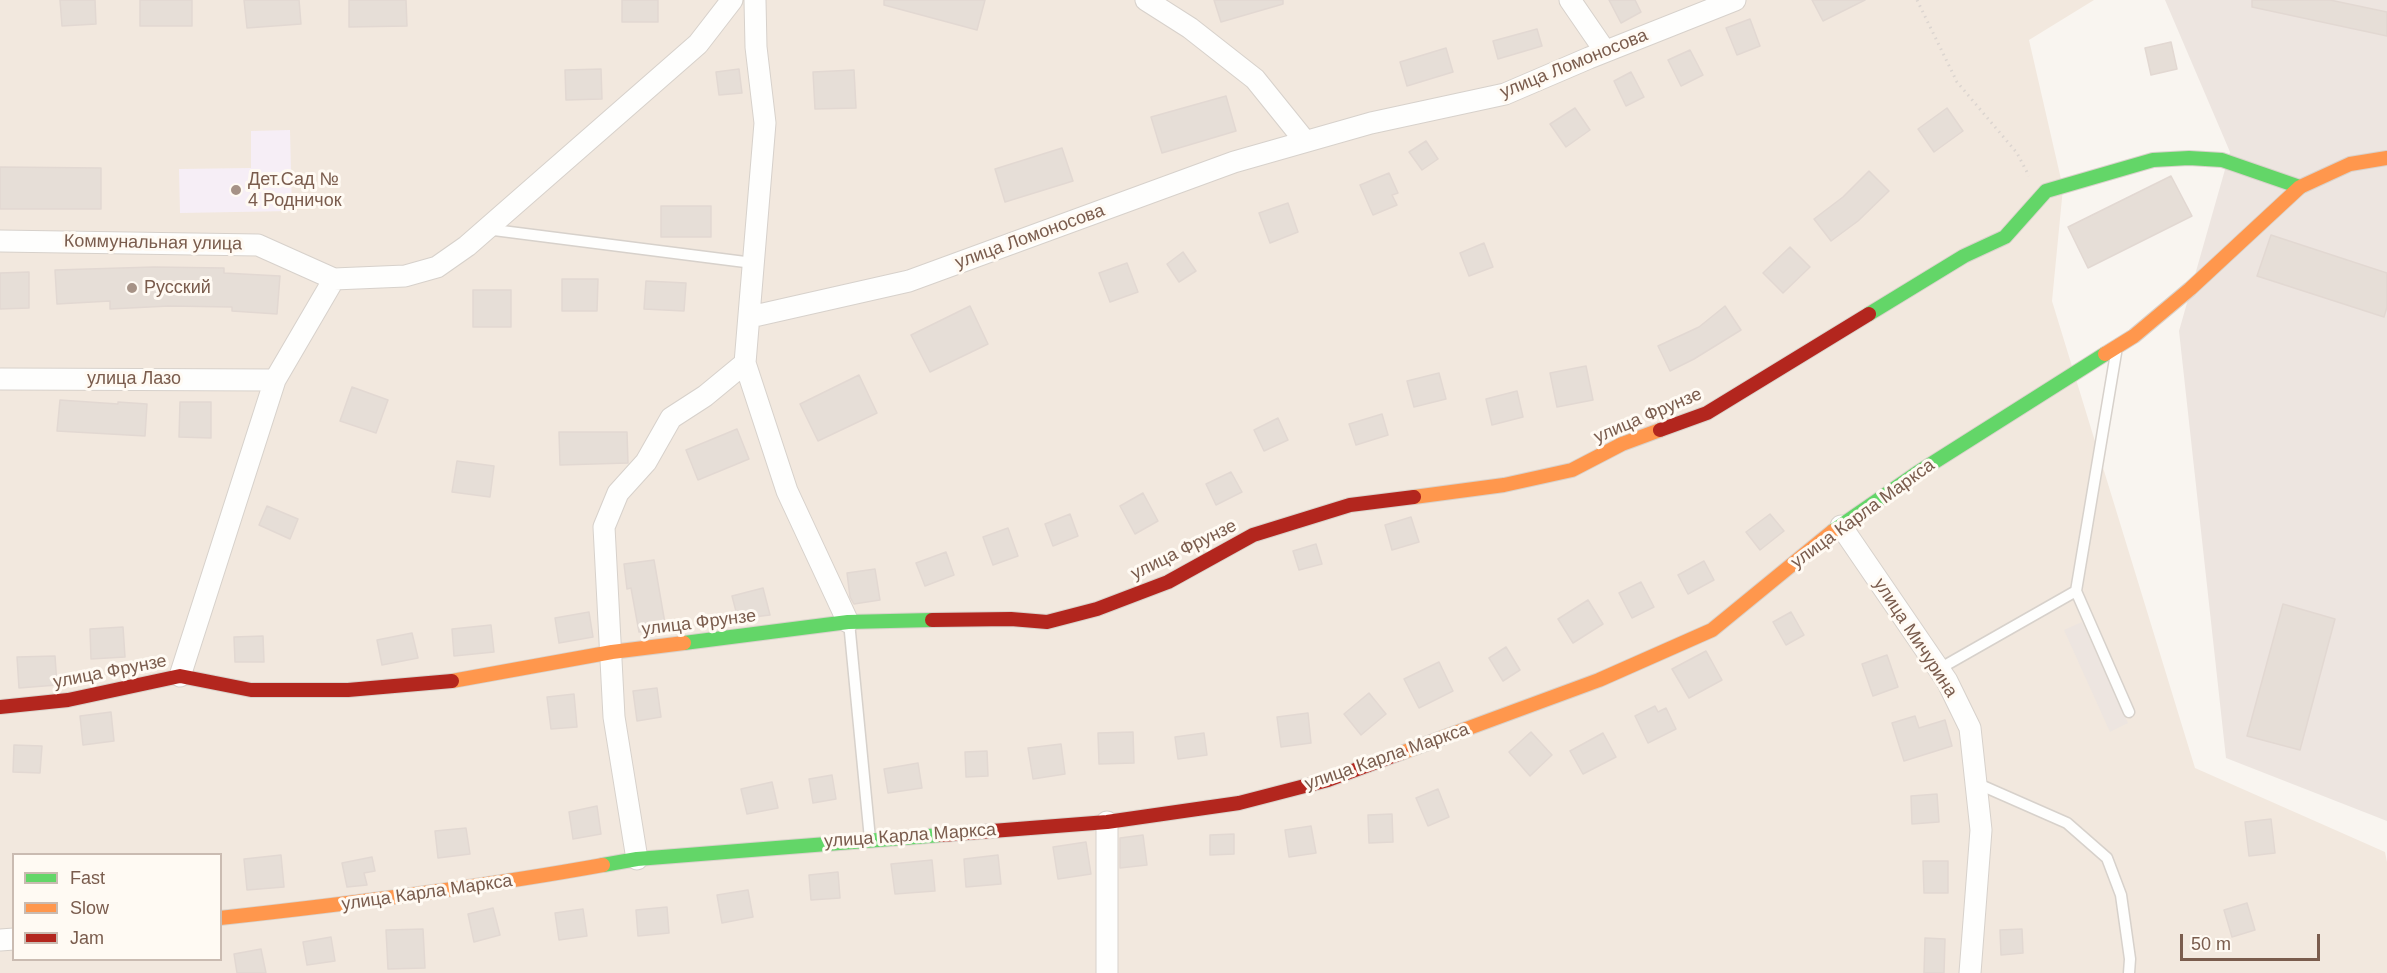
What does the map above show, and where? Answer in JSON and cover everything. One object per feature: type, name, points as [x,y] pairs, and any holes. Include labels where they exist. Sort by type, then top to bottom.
[{"type":"street","points":[[180,676],[271,379],[334,279],[405,276],[437,267],[486,229],[698,44],[732,0]]},
{"type":"street","points":[[755,0],[756,47],[765,123],[745,363],[787,491],[848,622]]},
{"type":"street","points":[[1146,0],[1190,28],[1255,80],[1305,141]]},
{"type":"street","points":[[1570,0],[1605,51]]},
{"type":"street","name":"улица Ломоносова","points":[[750,317],[909,281],[1234,162],[1305,141],[1371,123],[1505,94],[1605,51],[1735,0]]},
{"type":"street","name":"улица Фрунзе","points":[[0,707],[68,700],[180,676],[251,690],[348,690],[434,684],[612,652],[848,622],[1011,619],[1047,622],[1097,609],[1168,582],[1253,535],[1350,505],[1504,485],[1572,470],[1622,444],[1707,413],[1964,256],[2005,237],[2046,191],[2153,160],[2189,158],[2222,160],[2300,188]]},
{"type":"street","name":"улица Карла Маркса","points":[[222,918],[341,905],[496,884],[637,859],[1107,822],[1239,803],[1328,780],[1599,680],[1712,630],[1841,526],[1917,473],[2134,336],[2190,289],[2300,188],[2350,164],[2387,158]]},
{"type":"street","name":"Коммунальная улица","points":[[0,241],[258,245],[334,279]]},
{"type":"street","points":[[637,859],[614,717],[604,527],[618,493],[646,462],[671,418],[705,396],[745,363]]},
{"type":"street","name":"улица Лазо","points":[[0,379],[271,379]]},
{"type":"street","name":"улица Мичурина","points":[[1841,526],[1939,669],[1970,728],[1981,830],[1970,973]]},
{"type":"street","points":[[1107,822],[1107,973]]},
{"type":"lane","points":[[486,229],[753,263]]},
{"type":"lane","points":[[2117,347],[2076,591],[2129,712]]},
{"type":"lane","points":[[1939,669],[2076,591]]},
{"type":"lane","points":[[848,622],[870,839]]},
{"type":"lane","points":[[1976,783],[2067,823],[2107,858],[2121,895],[2130,959],[2129,973]]},
{"type":"path","points":[[1917,0],[1957,82],[2018,153],[2032,182],[2031,207]]},
{"type":"shaded area","points":[[0,0],[2094,0],[2029,40],[2063,188],[2052,301],[2195,768],[2385,852],[2387,862],[2387,973],[0,973]]},
{"type":"shaded area","points":[[2165,0],[2387,0],[2387,821],[2226,758],[2179,331],[2230,152]]},
{"type":"shaded area","name":"Дет.Сад № 4 Родничок","points":[[290,130],[292,211],[180,213],[179,169],[251,168],[251,131]]},
{"type":"shaded area","points":[[2082,622],[2128,723],[2110,732],[2064,630]]},
{"type":"building","points":[[60,0],[95,0],[96,24],[62,26]]},
{"type":"building","points":[[140,0],[192,0],[192,26],[140,26]]},
{"type":"building","points":[[244,0],[299,0],[301,24],[247,28]]},
{"type":"building","points":[[349,0],[406,0],[407,26],[349,27]]},
{"type":"building","points":[[622,0],[658,0],[658,22],[622,22]]},
{"type":"building","points":[[884,0],[985,0],[977,30],[884,5]]},
{"type":"building","points":[[1214,0],[1283,0],[1283,4],[1221,22]]},
{"type":"building","points":[[1609,0],[1635,0],[1641,12],[1621,23]]},
{"type":"building","points":[[1812,0],[1865,0],[1823,21]]},
{"type":"building","points":[[2252,0],[2330,0],[2387,12],[2387,36],[2252,7]]},
{"type":"building","points":[[1750,19],[1760,46],[1737,55],[1726,28]]},
{"type":"building","points":[[1537,29],[1542,46],[1498,59],[1493,41]]},
{"type":"building","points":[[2171,42],[2177,69],[2151,75],[2145,48]]},
{"type":"building","points":[[1446,48],[1453,72],[1407,86],[1400,62]]},
{"type":"building","points":[[1690,50],[1703,75],[1681,86],[1668,60]]},
{"type":"building","points":[[601,69],[602,99],[566,100],[565,70]]},
{"type":"building","points":[[739,69],[742,93],[719,95],[716,72]]},
{"type":"building","points":[[854,70],[856,108],[815,109],[813,72]]},
{"type":"building","points":[[1631,72],[1644,97],[1626,106],[1614,81]]},
{"type":"building","points":[[1226,96],[1236,131],[1162,153],[1151,117]]},
{"type":"building","points":[[1575,108],[1590,130],[1566,147],[1550,124]]},
{"type":"building","points":[[1947,108],[1963,131],[1934,152],[1918,129]]},
{"type":"building","points":[[1426,141],[1438,159],[1422,170],[1409,152]]},
{"type":"building","points":[[1062,148],[1073,181],[1005,202],[995,169]]},
{"type":"building","points":[[0,167],[101,168],[101,209],[0,209]]},
{"type":"building","points":[[1869,171],[1889,191],[1858,221],[1831,241],[1814,219],[1843,197]]},
{"type":"building","points":[[1389,173],[1398,193],[1392,195],[1397,205],[1373,215],[1360,185]]},
{"type":"building","points":[[2171,176],[2192,216],[2088,268],[2068,227]]},
{"type":"building","points":[[1288,203],[1298,232],[1270,243],[1259,213]]},
{"type":"building","points":[[661,206],[711,206],[711,237],[661,237]]},
{"type":"building","points":[[2271,235],[2387,273],[2387,307],[2384,317],[2257,276]]},
{"type":"building","points":[[1484,243],[1493,267],[1469,276],[1460,253]]},
{"type":"building","points":[[1790,247],[1810,267],[1783,293],[1763,273]]},
{"type":"building","points":[[1183,252],[1196,271],[1179,282],[1167,264]]},
{"type":"building","points":[[1127,263],[1138,292],[1110,302],[1099,273]]},
{"type":"building","points":[[154,267],[224,268],[224,273],[280,276],[277,314],[232,311],[232,307],[169,306],[110,309],[110,301],[57,304],[55,270]]},
{"type":"building","points":[[29,272],[29,308],[0,309],[0,273]]},
{"type":"building","points":[[562,279],[598,279],[597,311],[562,311]]},
{"type":"building","points":[[646,281],[686,283],[684,311],[644,309]]},
{"type":"building","points":[[473,290],[511,290],[511,327],[473,327]]},
{"type":"building","points":[[970,306],[988,344],[930,372],[911,335]]},
{"type":"building","points":[[1725,306],[1741,330],[1670,371],[1658,346],[1699,327]]},
{"type":"building","points":[[1586,366],[1593,400],[1557,407],[1550,373]]},
{"type":"building","points":[[1439,373],[1446,399],[1414,407],[1407,381]]},
{"type":"building","points":[[859,375],[877,413],[818,441],[800,404]]},
{"type":"building","points":[[352,387],[388,400],[376,433],[340,421]]},
{"type":"building","points":[[1517,391],[1523,417],[1492,425],[1486,399]]},
{"type":"building","points":[[60,400],[147,404],[145,436],[57,431]]},
{"type":"building","points":[[180,402],[211,402],[211,438],[179,437]]},
{"type":"building","points":[[1382,414],[1388,435],[1356,445],[1349,424]]},
{"type":"building","points":[[1278,418],[1288,440],[1264,451],[1254,430]]},
{"type":"building","points":[[737,429],[749,459],[698,480],[686,450]]},
{"type":"building","points":[[559,432],[627,432],[628,463],[560,465]]},
{"type":"building","points":[[457,461],[494,466],[490,497],[452,492]]},
{"type":"building","points":[[1231,472],[1242,492],[1216,505],[1206,484]]},
{"type":"building","points":[[1143,493],[1158,521],[1135,534],[1120,506]]},
{"type":"building","points":[[267,506],[298,519],[290,539],[259,525]]},
{"type":"building","points":[[1070,514],[1078,536],[1053,546],[1045,524]]},
{"type":"building","points":[[1770,514],[1784,531],[1760,550],[1746,532]]},
{"type":"building","points":[[1411,517],[1419,542],[1392,550],[1385,525]]},
{"type":"building","points":[[1008,528],[1018,556],[993,565],[983,537]]},
{"type":"building","points":[[1316,544],[1322,564],[1299,570],[1293,551]]},
{"type":"building","points":[[946,552],[954,575],[925,586],[916,563]]},
{"type":"building","points":[[654,560],[666,629],[639,632],[631,588],[627,589],[624,564]]},
{"type":"building","points":[[1704,561],[1714,580],[1688,594],[1678,575]]},
{"type":"building","points":[[875,569],[880,600],[854,604],[850,597],[847,573]]},
{"type":"building","points":[[1641,582],[1654,607],[1632,618],[1619,593]]},
{"type":"building","points":[[763,588],[770,615],[738,619],[732,596]]},
{"type":"building","points":[[1588,600],[1603,624],[1573,643],[1558,619]]},
{"type":"building","points":[[2283,604],[2335,619],[2300,750],[2247,736]]},
{"type":"building","points":[[589,612],[593,637],[559,643],[555,618]]},
{"type":"building","points":[[1791,612],[1804,635],[1786,645],[1773,622]]},
{"type":"building","points":[[491,625],[494,652],[454,656],[452,629]]},
{"type":"building","points":[[123,627],[125,657],[91,659],[90,629]]},
{"type":"building","points":[[412,633],[418,658],[382,665],[377,640]]},
{"type":"building","points":[[263,636],[264,662],[235,662],[234,637]]},
{"type":"building","points":[[1506,647],[1520,670],[1503,681],[1489,658]]},
{"type":"building","points":[[1706,651],[1722,680],[1689,698],[1672,669]]},
{"type":"building","points":[[1887,655],[1898,687],[1873,696],[1862,664]]},
{"type":"building","points":[[55,656],[57,685],[19,688],[17,657]]},
{"type":"building","points":[[1439,662],[1453,691],[1419,708],[1404,679]]},
{"type":"building","points":[[657,688],[661,717],[637,721],[633,691]]},
{"type":"building","points":[[1369,693],[1386,714],[1361,735],[1344,714]]},
{"type":"building","points":[[574,694],[577,727],[551,729],[547,697]]},
{"type":"building","points":[[1655,706],[1658,712],[1666,708],[1676,729],[1648,743],[1635,716]]},
{"type":"building","points":[[111,712],[114,741],[83,745],[80,716]]},
{"type":"building","points":[[1308,713],[1311,743],[1281,747],[1277,717]]},
{"type":"building","points":[[1915,716],[1919,728],[1945,720],[1952,746],[1904,761],[1892,723]]},
{"type":"building","points":[[1133,732],[1134,763],[1099,764],[1098,733]]},
{"type":"building","points":[[1531,732],[1552,755],[1530,776],[1509,752]]},
{"type":"building","points":[[1204,733],[1207,755],[1178,759],[1175,737]]},
{"type":"building","points":[[1603,733],[1616,757],[1583,774],[1570,751]]},
{"type":"building","points":[[1061,744],[1065,774],[1033,779],[1028,748]]},
{"type":"building","points":[[14,745],[42,746],[40,773],[13,772]]},
{"type":"building","points":[[987,751],[988,776],[966,777],[965,752]]},
{"type":"building","points":[[918,763],[922,788],[888,793],[884,769]]},
{"type":"building","points":[[832,775],[836,799],[813,803],[809,779]]},
{"type":"building","points":[[772,782],[778,808],[747,814],[741,789]]},
{"type":"building","points":[[1438,789],[1449,817],[1428,826],[1416,798]]},
{"type":"building","points":[[1937,794],[1939,822],[1912,824],[1911,796]]},
{"type":"building","points":[[597,806],[601,834],[573,839],[569,812]]},
{"type":"building","points":[[1392,814],[1393,842],[1369,843],[1368,815]]},
{"type":"building","points":[[2271,819],[2275,853],[2249,856],[2245,822]]},
{"type":"building","points":[[1311,826],[1316,853],[1289,857],[1285,830]]},
{"type":"building","points":[[466,828],[470,854],[438,858],[435,831]]},
{"type":"building","points":[[1234,834],[1234,854],[1210,855],[1210,835]]},
{"type":"building","points":[[1143,835],[1147,865],[1120,868],[1120,838]]},
{"type":"building","points":[[1086,842],[1091,874],[1058,879],[1053,847]]},
{"type":"building","points":[[281,855],[284,887],[247,890],[244,859]]},
{"type":"building","points":[[998,855],[1001,884],[966,887],[964,859]]},
{"type":"building","points":[[372,857],[375,871],[364,873],[367,885],[347,887],[342,863]]},
{"type":"building","points":[[932,860],[935,891],[895,894],[891,864]]},
{"type":"building","points":[[1923,861],[1948,861],[1948,893],[1924,893]]},
{"type":"building","points":[[838,872],[840,898],[811,900],[809,875]]},
{"type":"building","points":[[748,890],[753,917],[722,923],[717,895]]},
{"type":"building","points":[[2247,903],[2255,930],[2232,937],[2224,910]]},
{"type":"building","points":[[667,907],[669,933],[638,936],[636,910]]},
{"type":"building","points":[[493,908],[500,935],[474,942],[468,914]]},
{"type":"building","points":[[583,909],[587,936],[559,940],[555,913]]},
{"type":"building","points":[[423,929],[425,968],[388,969],[386,930]]},
{"type":"building","points":[[2022,929],[2023,953],[2001,955],[2000,930]]},
{"type":"building","points":[[331,937],[335,961],[307,965],[303,942]]},
{"type":"building","points":[[1925,938],[1945,939],[1944,973],[1924,973]]},
{"type":"building","points":[[261,949],[266,973],[237,973],[234,954]]},
{"type":"traffic: fast","points":[[1869,314],[1964,256],[2005,237],[2046,191],[2153,160],[2189,158],[2222,160],[2300,187]]},
{"type":"traffic: fast","points":[[1833,531],[1917,473],[2105,354]]},
{"type":"traffic: fast","points":[[684,643],[848,622],[932,620]]},
{"type":"traffic: fast","points":[[603,865],[637,859],[941,835]]},
{"type":"traffic: slow","points":[[2105,354],[2134,336],[2190,289],[2300,187],[2350,164],[2387,158]]},
{"type":"traffic: slow","points":[[1414,497],[1504,485],[1572,470],[1622,444],[1660,430]]},
{"type":"traffic: slow","points":[[1401,753],[1599,680],[1712,630],[1833,531]]},
{"type":"traffic: slow","points":[[452,681],[612,652],[684,643]]},
{"type":"traffic: slow","points":[[222,918],[412,895],[603,865]]},
{"type":"traffic: jam","points":[[1660,430],[1707,413],[1869,314]]},
{"type":"traffic: jam","points":[[932,620],[1011,619],[1047,622],[1097,609],[1168,582],[1253,535],[1350,505],[1414,497]]},
{"type":"traffic: jam","points":[[0,707],[68,700],[180,676],[251,690],[348,690],[452,681]]},
{"type":"traffic: jam","points":[[941,835],[1107,822],[1239,803],[1328,780],[1401,753]]},
{"type":"place","name":"Дет.Сад № 4 Родничок","points":[[236,190]]},
{"type":"place","name":"Русский","points":[[132,288]]}]
